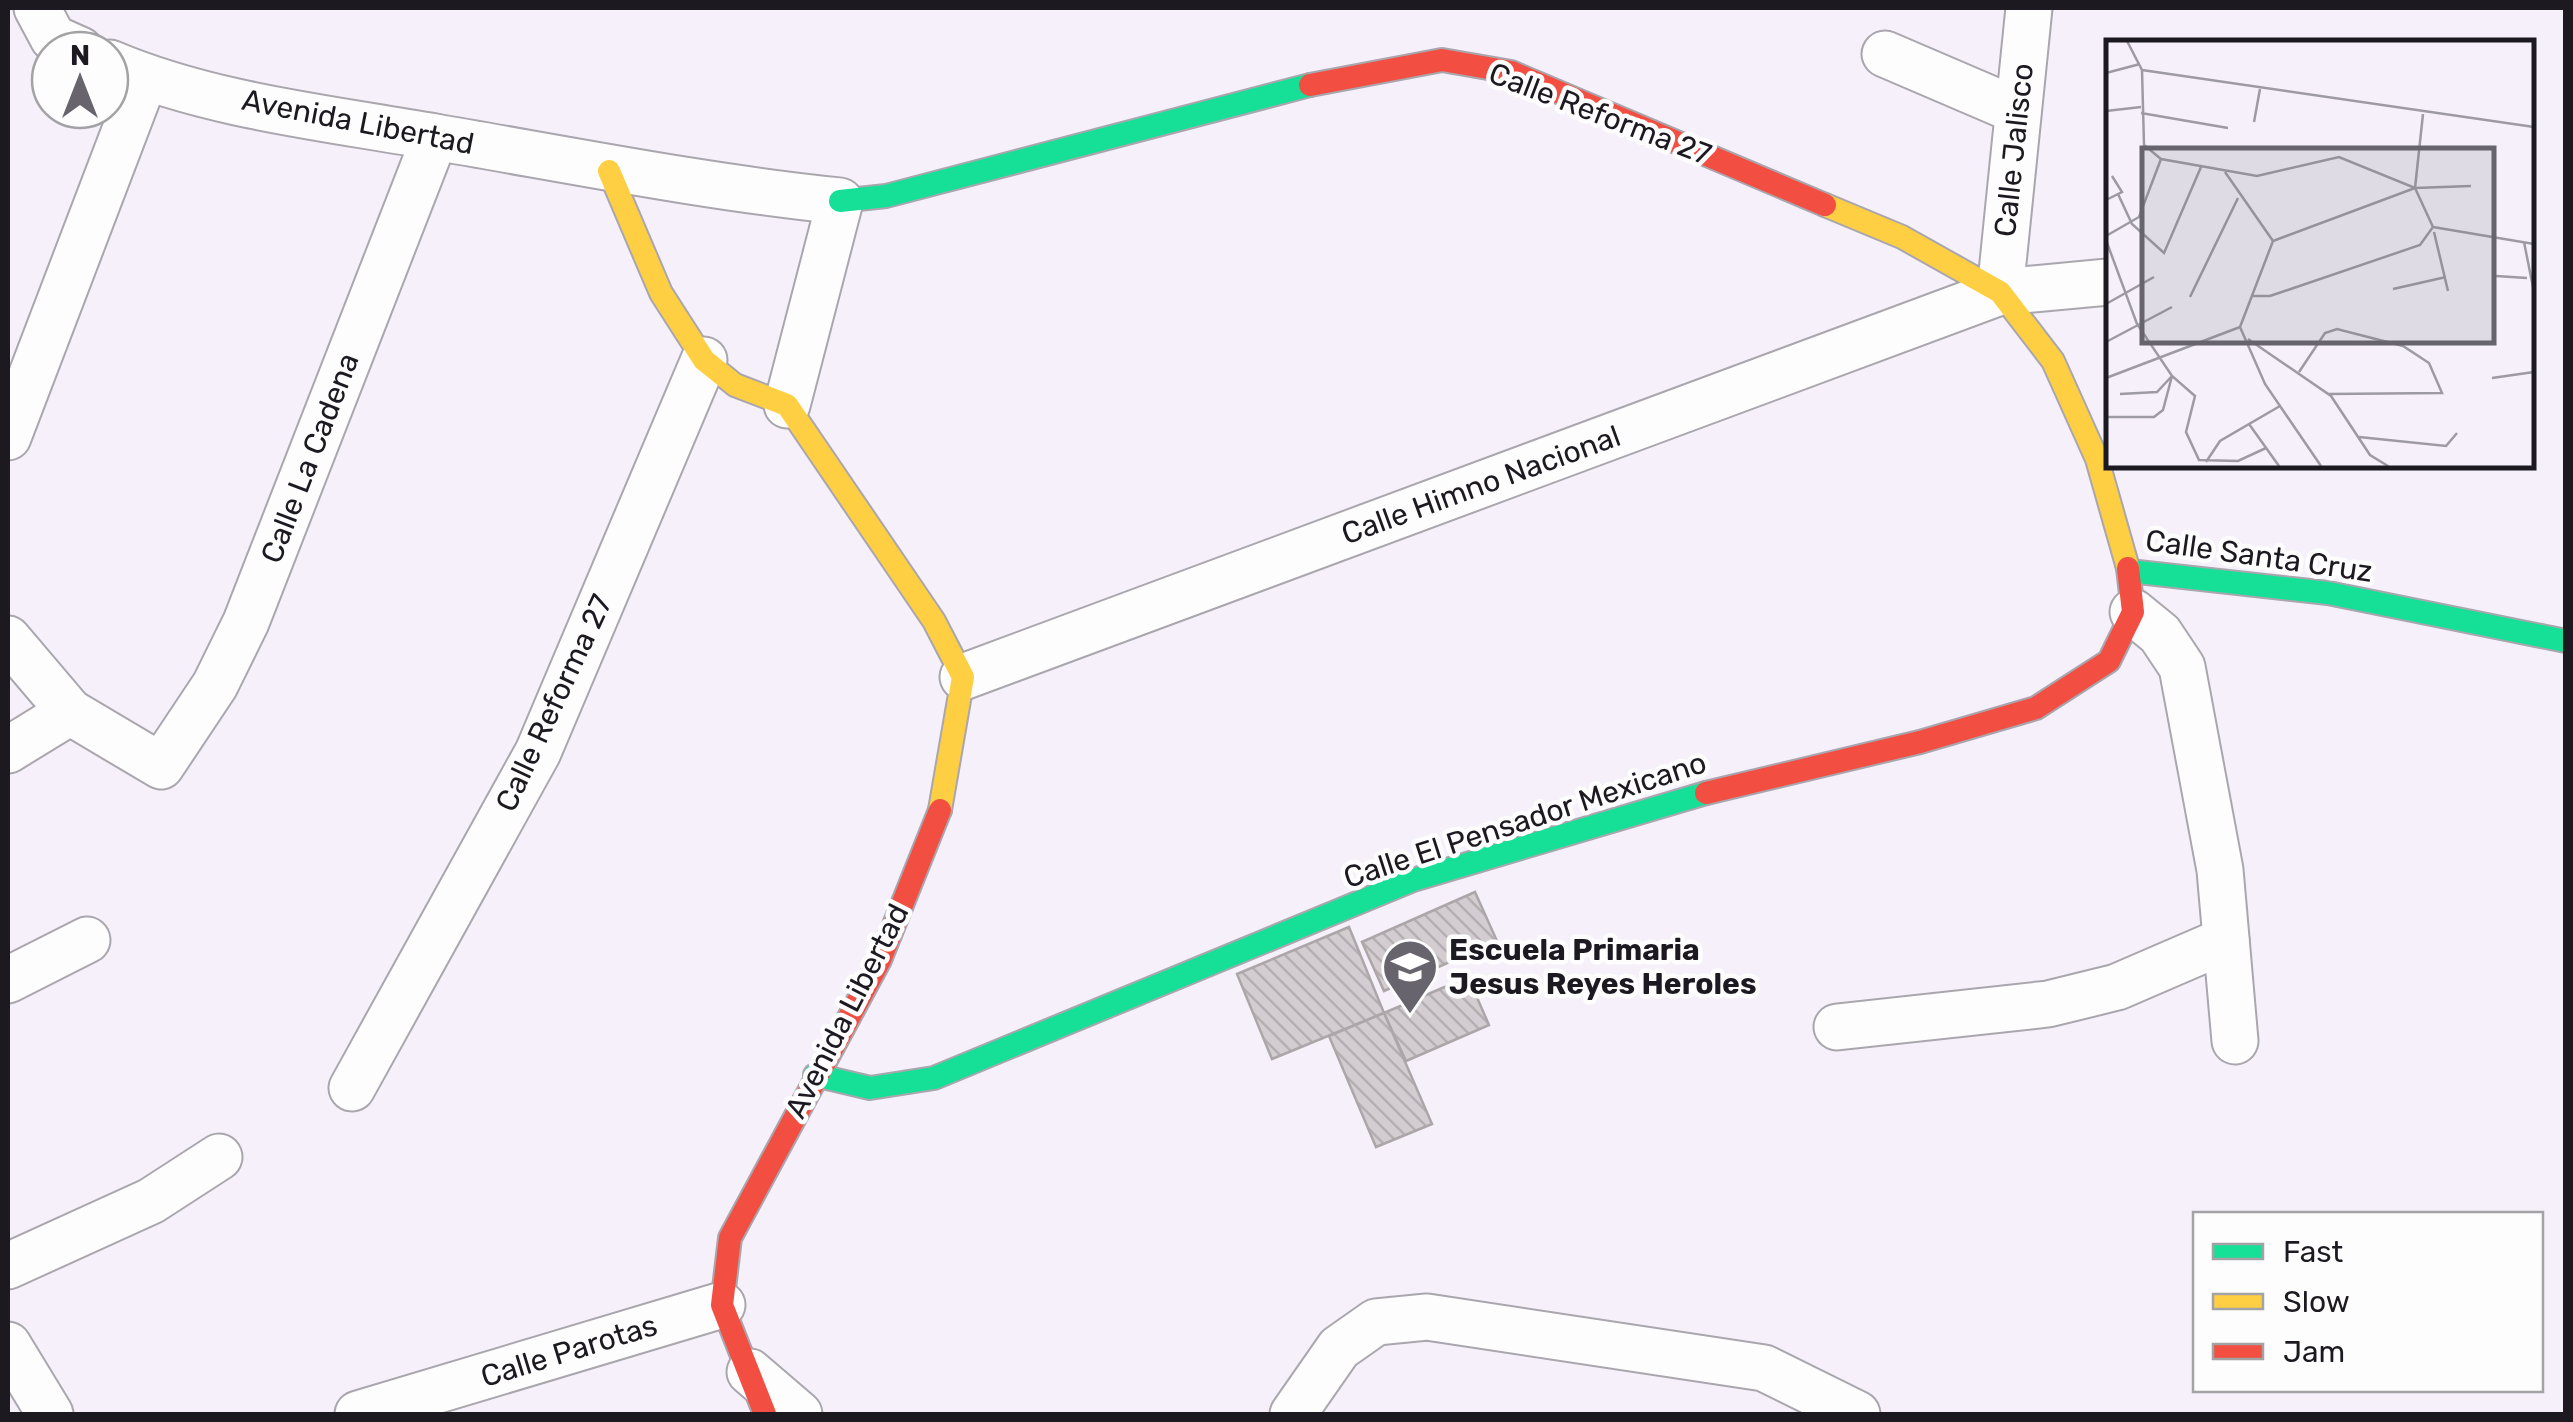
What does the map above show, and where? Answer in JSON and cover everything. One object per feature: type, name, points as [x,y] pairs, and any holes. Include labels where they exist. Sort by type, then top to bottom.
[{"type":"street","name":"Calle Jalisco","points":[[2000,292],[2029,8]]},
{"type":"street","points":[[1885,54],[2018,111]]},
{"type":"street","name":"Calle Reforma 27","points":[[840,202],[886,196],[1324,80],[1442,60],[1511,72],[1902,238],[2000,292]]},
{"type":"street","name":"Avenida Libertad","points":[[130,71],[349,124],[435,136],[609,171],[840,202]]},
{"type":"street","points":[[8,437],[108,130]]},
{"type":"street","name":"Calle La Cadena","points":[[70,712],[160,766],[215,685],[246,622],[435,136]]},
{"type":"street","points":[[609,171],[660,293],[704,360],[735,385],[787,405],[934,621],[963,677]]},
{"type":"street","points":[[787,405],[840,202]]},
{"type":"street","points":[[2000,292],[2106,282]]},
{"type":"street","name":"Calle Santa Cruz","points":[[2000,292],[2053,361],[2096,458],[2131,591],[2328,594],[2566,641]]},
{"type":"street","name":"Calle Himno Nacional","points":[[963,677],[2000,292]]},
{"type":"street","name":"Calle Reforma 27","points":[[352,1088],[538,752],[704,360]]},
{"type":"street","points":[[2131,591],[2182,667],[2220,870],[2235,1041]]},
{"type":"street","name":"Calle El Pensador Mexicano","points":[[815,1074],[870,1088],[934,1078],[1413,880],[1722,788],[1920,742],[2036,708],[2108,661],[2131,591]]},
{"type":"street","points":[[8,639],[70,712],[8,750]]},
{"type":"street","name":"Avenida Libertad","points":[[765,1414],[722,1305],[730,1238],[815,1074],[880,960],[941,808],[963,677]]},
{"type":"street","points":[[8,980],[87,940]]},
{"type":"street","points":[[1837,1027],[2048,1004],[2117,987],[2226,940]]},
{"type":"street","points":[[8,1266],[150,1201],[219,1158]]},
{"type":"street","name":"Calle Parotas","points":[[358,1414],[722,1305]]},
{"type":"street","points":[[1293,1414],[1339,1348],[1376,1322],[1428,1317],[1764,1368],[1857,1414]]},
{"type":"street","points":[[8,1345],[50,1414]]},
{"type":"street","points":[[750,1372],[799,1414]]},
{"type":"building","points":[[1475,892],[1497,941],[1384,991],[1362,942]]},
{"type":"building","points":[[1349,927],[1384,1013],[1272,1059],[1237,974]]},
{"type":"building","points":[[1468,977],[1489,1025],[1406,1061],[1384,1013]]},
{"type":"building","points":[[1384,1013],[1432,1124],[1376,1147],[1329,1036]]},
{"type":"traffic: fast","points":[[840,201],[886,196],[1310,85]]},
{"type":"traffic: fast","points":[[2129,571],[2328,593],[2566,641]]},
{"type":"traffic: fast","points":[[815,1075],[870,1088],[934,1078],[1413,880],[1706,793]]},
{"type":"traffic: slow","points":[[609,171],[661,293],[704,360],[735,385],[787,405],[934,621],[963,677],[940,810]]},
{"type":"traffic: slow","points":[[1825,205],[1902,237],[2000,292],[2053,361],[2097,459],[2128,568]]},
{"type":"traffic: jam","points":[[1310,85],[1442,60],[1511,72],[1825,205]]},
{"type":"traffic: jam","points":[[1706,793],[1920,742],[2036,708],[2109,661],[2133,612],[2128,568]]},
{"type":"traffic: jam","points":[[765,1414],[722,1305],[730,1238],[880,960],[940,810]]},
{"type":"place","name":"Escuela Primaria Jesus Reyes Heroles","points":[[1410,1016]]}]
